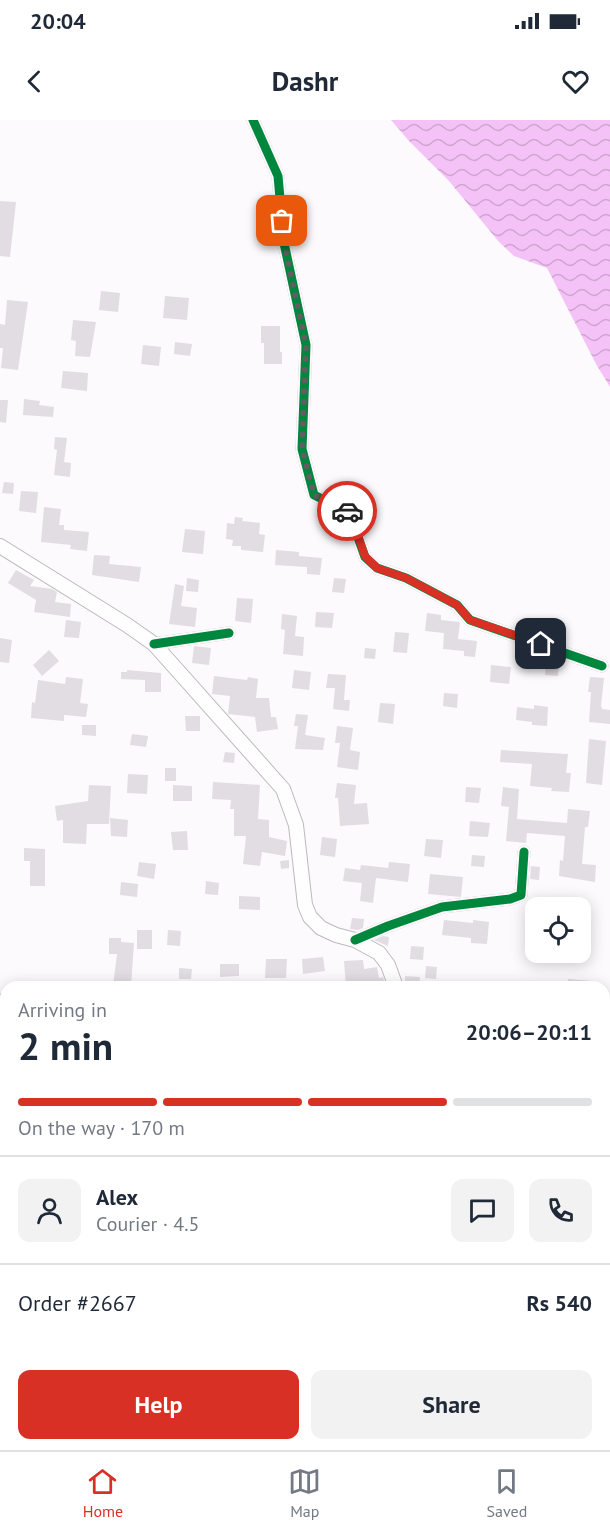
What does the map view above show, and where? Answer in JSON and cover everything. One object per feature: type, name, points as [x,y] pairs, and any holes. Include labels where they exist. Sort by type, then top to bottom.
[{"type":"main road","points":[[0,546],[154,644],[283,789],[297,825],[305,905],[310,917],[321,928],[355,940],[379,953],[388,965],[394,981]]},
{"type":"street","points":[[253,120],[278,176],[284,243],[306,345],[302,449],[314,495],[350,512],[365,556],[377,568],[406,578],[457,605],[470,620],[602,666]]},
{"type":"street","points":[[154,644],[229,633]]},
{"type":"street","points":[[355,940],[442,908],[510,899],[520,895],[524,852]]},
{"type":"water","points":[[391,120],[610,120],[610,387],[547,268],[514,256],[499,242],[449,181]]},
{"type":"building","points":[[0,201],[16,202],[10,257],[0,256]]},
{"type":"building","points":[[101,291],[120,293],[118,312],[99,310]]},
{"type":"building","points":[[165,296],[189,298],[187,320],[163,318]]},
{"type":"building","points":[[7,300],[28,302],[18,370],[1,368],[3,348],[0,348],[0,324],[5,325]]},
{"type":"building","points":[[73,320],[96,322],[90,357],[75,356],[76,341],[71,340]]},
{"type":"building","points":[[261,326],[280,326],[282,364],[264,364]]},
{"type":"building","points":[[175,342],[192,344],[190,356],[174,354]]},
{"type":"building","points":[[143,345],[161,347],[159,366],[141,364]]},
{"type":"building","points":[[63,371],[88,373],[87,391],[61,388]]},
{"type":"building","points":[[24,399],[40,401],[39,405],[54,407],[53,417],[23,415]]},
{"type":"building","points":[[0,400],[8,400],[6,423],[0,422]]},
{"type":"building","points":[[55,437],[67,438],[64,462],[71,463],[70,477],[54,475],[57,450],[54,449]]},
{"type":"building","points":[[4,482],[14,483],[13,494],[2,493]]},
{"type":"building","points":[[21,491],[38,492],[36,513],[19,511]]},
{"type":"building","points":[[44,507],[61,509],[59,525],[64,525],[64,530],[89,532],[87,551],[70,549],[71,545],[41,542]]},
{"type":"building","points":[[235,517],[243,518],[242,521],[260,523],[259,534],[265,535],[263,552],[241,550],[241,546],[232,546],[233,540],[226,539],[227,523],[234,524]]},
{"type":"building","points":[[185,529],[205,531],[203,554],[182,552]]},
{"type":"building","points":[[276,550],[299,552],[299,556],[322,558],[320,575],[307,574],[307,567],[275,565]]},
{"type":"building","points":[[94,555],[110,556],[109,564],[141,567],[139,582],[92,575]]},
{"type":"building","points":[[16,570],[34,580],[30,586],[52,589],[57,592],[55,602],[71,604],[70,617],[34,612],[36,600],[8,583]]},
{"type":"building","points":[[187,578],[199,580],[198,592],[186,591]]},
{"type":"building","points":[[334,578],[346,579],[344,593],[332,592]]},
{"type":"building","points":[[175,584],[184,586],[181,606],[197,608],[195,627],[169,624]]},
{"type":"building","points":[[237,598],[253,599],[251,623],[235,621]]},
{"type":"building","points":[[316,612],[334,613],[332,628],[315,627]]},
{"type":"building","points":[[427,613],[441,615],[441,620],[460,622],[458,639],[477,641],[475,657],[464,656],[464,651],[443,649],[444,633],[425,631]]},
{"type":"building","points":[[282,614],[297,616],[295,636],[304,637],[303,656],[283,654],[285,630],[281,629]]},
{"type":"building","points":[[66,620],[81,622],[79,638],[64,637]]},
{"type":"building","points":[[395,632],[409,633],[407,653],[393,652]]},
{"type":"building","points":[[0,638],[12,640],[9,663],[0,662]]},
{"type":"building","points":[[194,646],[211,648],[209,665],[192,663]]},
{"type":"building","points":[[365,648],[376,649],[375,659],[364,658]]},
{"type":"building","points":[[49,650],[59,661],[42,676],[33,665]]},
{"type":"building","points":[[546,662],[559,664],[558,676],[545,675]]},
{"type":"building","points":[[491,665],[511,667],[509,684],[490,682]]},
{"type":"building","points":[[127,670],[161,673],[161,692],[145,692],[145,680],[121,679],[121,672],[127,672]]},
{"type":"building","points":[[294,670],[311,672],[309,690],[292,688]]},
{"type":"building","points":[[328,674],[346,675],[344,700],[350,700],[349,711],[333,709],[335,688],[326,688]]},
{"type":"building","points":[[214,676],[258,679],[256,698],[269,698],[271,717],[276,717],[278,729],[257,732],[255,717],[228,714],[230,696],[212,694]]},
{"type":"building","points":[[66,677],[83,679],[80,703],[88,704],[86,717],[64,715],[64,721],[31,718],[32,702],[35,703],[38,680],[65,684]]},
{"type":"building","points":[[590,677],[604,678],[601,706],[602,709],[610,710],[610,724],[589,722]]},
{"type":"building","points":[[444,693],[458,694],[457,708],[443,706]]},
{"type":"building","points":[[380,703],[395,704],[393,724],[378,722]]},
{"type":"building","points":[[534,705],[548,707],[547,726],[532,725],[532,722],[516,720],[517,707],[534,709]]},
{"type":"building","points":[[296,714],[308,715],[305,735],[325,738],[323,750],[295,749],[298,726],[294,726]]},
{"type":"building","points":[[185,716],[200,716],[200,731],[186,731]]},
{"type":"building","points":[[82,725],[96,725],[96,736],[82,735]]},
{"type":"building","points":[[337,726],[353,728],[350,750],[360,752],[358,770],[337,767],[340,743],[335,743]]},
{"type":"building","points":[[132,734],[148,736],[146,747],[130,745]]},
{"type":"building","points":[[589,739],[606,741],[602,785],[586,783]]},
{"type":"building","points":[[501,750],[568,754],[566,773],[571,773],[569,792],[530,786],[532,764],[500,762]]},
{"type":"building","points":[[225,752],[235,753],[234,763],[223,762]]},
{"type":"building","points":[[165,768],[176,768],[176,781],[165,781]]},
{"type":"building","points":[[128,774],[148,775],[147,794],[127,793]]},
{"type":"building","points":[[213,782],[260,785],[258,819],[269,820],[269,837],[287,841],[285,856],[262,852],[260,866],[243,864],[246,836],[234,836],[234,809],[230,809],[231,800],[212,799]]},
{"type":"building","points":[[337,783],[356,785],[354,804],[367,803],[369,824],[340,826],[338,798],[335,798]]},
{"type":"building","points":[[89,785],[111,786],[109,824],[87,824],[86,844],[63,843],[63,820],[57,821],[55,806],[88,801]]},
{"type":"building","points":[[173,785],[192,786],[192,801],[173,801]]},
{"type":"building","points":[[466,787],[481,788],[479,803],[465,802]]},
{"type":"building","points":[[503,787],[519,789],[517,819],[567,823],[568,809],[590,811],[588,827],[585,827],[582,864],[596,865],[595,882],[559,876],[565,836],[527,833],[526,843],[506,841],[509,807],[501,806]]},
{"type":"building","points":[[110,818],[128,820],[127,837],[111,836]]},
{"type":"building","points":[[470,821],[490,823],[488,837],[469,836]]},
{"type":"building","points":[[187,831],[188,850],[173,850],[171,832]]},
{"type":"building","points":[[322,837],[337,839],[335,857],[320,855]]},
{"type":"building","points":[[426,839],[443,840],[441,858],[424,856]]},
{"type":"building","points":[[24,848],[45,849],[45,886],[30,886],[30,861],[24,861]]},
{"type":"building","points":[[472,855],[485,856],[484,867],[471,866]]},
{"type":"building","points":[[289,860],[289,868],[281,869],[280,861]]},
{"type":"building","points":[[139,862],[156,864],[154,879],[137,876]]},
{"type":"building","points":[[389,862],[410,864],[408,882],[376,878],[373,903],[360,901],[362,883],[343,881],[345,868],[360,870],[361,865],[388,868]]},
{"type":"building","points":[[531,866],[540,867],[539,880],[530,879]]},
{"type":"building","points":[[430,874],[463,877],[461,897],[428,894]]},
{"type":"building","points":[[206,881],[219,883],[218,895],[205,894]]},
{"type":"building","points":[[121,882],[138,884],[137,897],[120,895]]},
{"type":"building","points":[[239,896],[260,897],[260,910],[239,909]]},
{"type":"building","points":[[352,918],[364,919],[363,928],[350,929]]},
{"type":"building","points":[[444,920],[489,922],[487,944],[471,943],[471,938],[442,935]]},
{"type":"building","points":[[137,930],[152,930],[152,949],[137,949]]},
{"type":"building","points":[[168,930],[181,931],[180,946],[167,945]]},
{"type":"building","points":[[383,936],[389,937],[388,946],[374,940]]},
{"type":"building","points":[[109,938],[121,938],[121,942],[134,943],[131,981],[114,981],[117,954],[109,954]]},
{"type":"building","points":[[411,946],[424,947],[423,960],[410,959]]},
{"type":"building","points":[[323,957],[325,971],[303,974],[302,959]]},
{"type":"building","points":[[266,959],[287,959],[286,978],[265,978]]},
{"type":"building","points":[[363,960],[364,969],[377,967],[379,978],[383,977],[384,981],[346,981],[344,961]]},
{"type":"building","points":[[220,964],[239,964],[239,976],[220,977]]},
{"type":"building","points":[[426,966],[437,967],[436,979],[425,978]]},
{"type":"building","points":[[179,968],[192,969],[191,979],[179,979]]},
{"type":"building","points":[[405,976],[420,977],[420,981],[405,981]]},
{"type":"building","points":[[568,979],[594,981],[568,981]]},
{"type":"cycle path","points":[[253,120],[278,176],[284,243],[306,345],[302,449],[314,495],[349,512],[365,557],[377,568],[406,578],[457,605],[470,620],[602,666]]},
{"type":"cycle path","points":[[154,644],[229,633]]},
{"type":"cycle path","points":[[355,940],[442,907],[510,899],[521,895],[524,852]]},
{"type":"way so far","points":[[282,221],[284,243],[306,345],[302,449],[314,495],[347,511]]},
{"type":"route","points":[[347,511],[350,512],[365,556],[377,568],[406,578],[457,605],[470,620],[541,644]]}]
